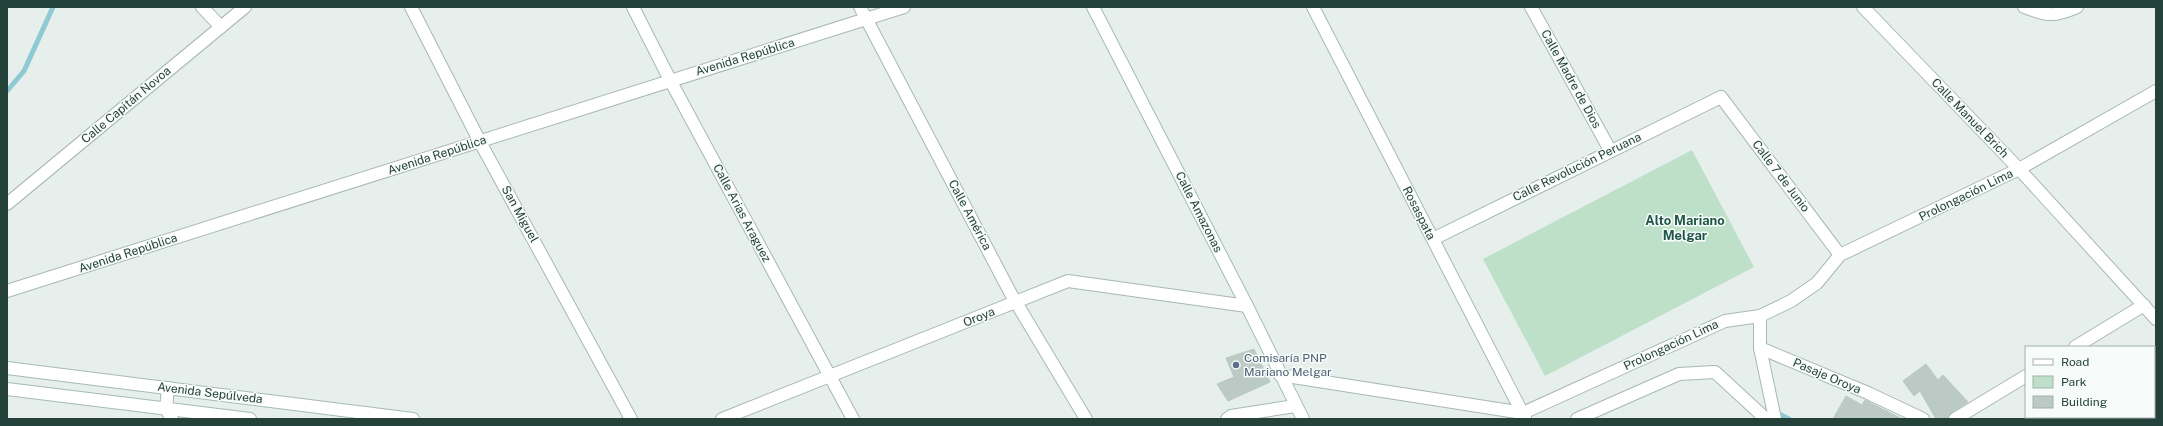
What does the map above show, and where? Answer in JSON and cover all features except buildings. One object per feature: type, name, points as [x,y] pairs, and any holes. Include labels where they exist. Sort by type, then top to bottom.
[{"type":"street","points":[[202,7],[221,27]]},
{"type":"street","name":"Calle Capitán Novoa","points":[[7,204],[245,7]]},
{"type":"street","name":"San Miguel","points":[[411,7],[480,142],[631,419]]},
{"type":"street","name":"Calle Arias Araguez","points":[[633,7],[670,80],[853,419]]},
{"type":"street","name":"Calle América","points":[[860,7],[1016,302],[1086,419]]},
{"type":"street","name":"Avenida República","points":[[7,291],[904,7]]},
{"type":"street","name":"Calle Amazonas","points":[[1093,7],[1247,306],[1295,406],[1303,419]]},
{"type":"street","name":"Rosaspata","points":[[1313,7],[1524,416]]},
{"type":"street","name":"Calle Madre de Dios","points":[[1531,7],[1610,150]]},
{"type":"street","name":"Calle Manuel Brich","points":[[1863,7],[2019,169],[2156,319]]},
{"type":"street","points":[[2024,7],[2039,13],[2059,15],[2077,7]]},
{"type":"street","name":"Prolongación Lima","points":[[1524,416],[1725,321],[1760,316],[1791,301],[1817,283],[1840,255],[2019,169],[2156,91]]},
{"type":"street","name":"Calle Revolución Peruana","points":[[1433,239],[1610,150],[1721,97]]},
{"type":"street","name":"Calle 7 de Junio","points":[[1721,97],[1840,255]]},
{"type":"street","name":"Oroya","points":[[722,419],[1068,282],[1247,306]]},
{"type":"street","points":[[2077,346],[2144,305]]},
{"type":"street","points":[[1760,316],[1760,348],[1775,419]]},
{"type":"street","name":"Pasaje Oroya","points":[[1760,348],[1868,393],[1923,419]]},
{"type":"street","name":"Avenida Sepúlveda","points":[[7,368],[413,419]]},
{"type":"street","points":[[1578,419],[1680,374],[1715,372],[1766,419]]},
{"type":"street","points":[[1280,375],[1524,416]]},
{"type":"street","points":[[1955,419],[2025,377]]},
{"type":"street","points":[[168,388],[169,414]]},
{"type":"street","name":"Avenida Sepúlveda","points":[[7,389],[169,414],[250,419]]},
{"type":"street","points":[[1227,419],[1232,416],[1295,406]]},
{"type":"green space","points":[[1692,150],[1754,267],[1545,376],[1483,259]]},
{"type":"waterway","points":[[7,91],[24,71],[53,7]]},
{"type":"waterway","points":[[1775,412],[1789,419]]},
{"type":"place","name":"Comisaría PNP Mariano Melgar","points":[[1236,365]]},
{"type":"district","name":"Alto Mariano Melgar","points":[[1685,228]]}]
